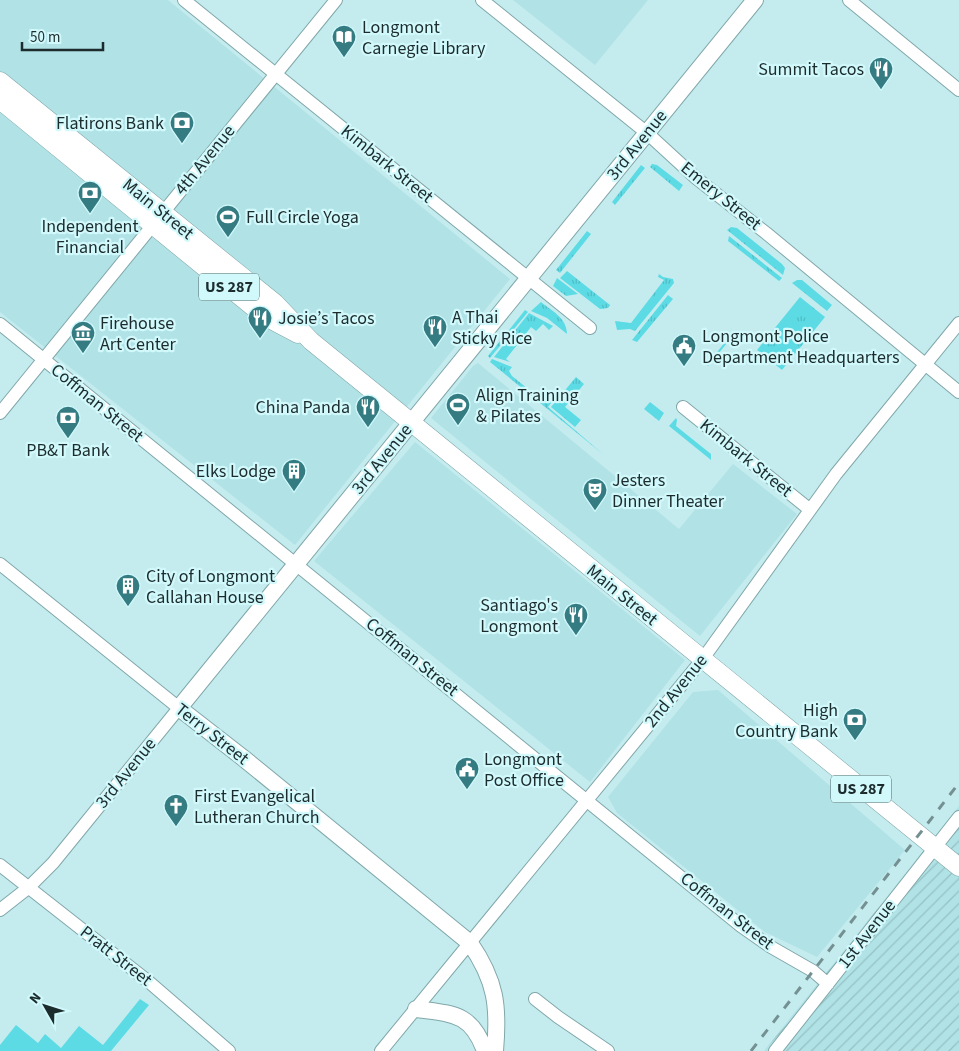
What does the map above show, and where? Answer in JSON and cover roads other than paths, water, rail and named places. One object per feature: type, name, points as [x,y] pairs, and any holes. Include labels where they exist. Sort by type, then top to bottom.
[{"type":"highway","name":"Main Street","points":[[0,81],[264,316],[311,341],[934,847]]},
{"type":"highway","name":"Main Street","points":[[0,100],[157,219]]},
{"type":"highway","name":"US 287","points":[[934,847],[959,867]]},
{"type":"main road","name":"3rd Avenue","points":[[180,708],[755,0]]},
{"type":"main road","name":"Terry Street","points":[[180,708],[470,943],[482,961],[492,985],[498,1023],[496,1051]]},
{"type":"main road","points":[[416,1009],[450,1013],[460,1017],[476,1031],[486,1051]]},
{"type":"street","name":"Kimbark Street","points":[[184,0],[590,328]]},
{"type":"street","name":"4th Avenue","points":[[0,414],[336,0]]},
{"type":"street","name":"Emery Street","points":[[482,0],[647,133],[696,178],[766,233],[959,392]]},
{"type":"street","points":[[849,0],[959,90]]},
{"type":"street","name":"2nd Avenue","points":[[381,1051],[702,660],[836,474],[959,323]]},
{"type":"street","name":"Coffman Street","points":[[0,324],[741,926],[813,971],[828,984]]},
{"type":"street","name":"Kimbark Street","points":[[683,407],[810,509]]},
{"type":"street","name":"Terry Street","points":[[0,564],[180,708]]},
{"type":"street","name":"3rd Avenue","points":[[0,910],[28,888],[53,863],[180,708]]},
{"type":"street","name":"1st Avenue","points":[[775,1051],[959,817]]},
{"type":"street","name":"Pratt Street","points":[[0,865],[149,982],[229,1051]]},
{"type":"street","points":[[534,999],[608,1051]]},
{"type":"railway","points":[[751,1051],[959,783]]},
{"type":"place","name":"Longmont Carnegie Library","points":[[344,58]]},
{"type":"place","name":"Summit Tacos","points":[[881,90]]},
{"type":"place","name":"Flatirons Bank","points":[[182,144]]},
{"type":"place","name":"Independent Financial","points":[[90,214]]},
{"type":"place","name":"Full Circle Yoga","points":[[228,238]]},
{"type":"place","name":"Josie’s Tacos","points":[[260,339]]},
{"type":"place","name":"A Thai Sticky Rice","points":[[435,348]]},
{"type":"place","name":"Firehouse Art Center","points":[[83,354]]},
{"type":"place","name":"Longmont Police Department Headquarters","points":[[684,367]]},
{"type":"place","name":"Align Training & Pilates","points":[[458,426]]},
{"type":"place","name":"China Panda","points":[[368,428]]},
{"type":"place","name":"PB&T Bank","points":[[68,439]]},
{"type":"place","name":"Elks Lodge","points":[[294,492]]},
{"type":"place","name":"Jesters Dinner Theater","points":[[595,511]]},
{"type":"place","name":"City of Longmont Callahan House","points":[[128,607]]},
{"type":"place","name":"Santiago's Longmont","points":[[576,636]]},
{"type":"place","name":"High Country Bank","points":[[855,741]]},
{"type":"place","name":"Longmont Post Office","points":[[467,790]]},
{"type":"place","name":"First Evangelical Lutheran Church","points":[[176,827]]}]
